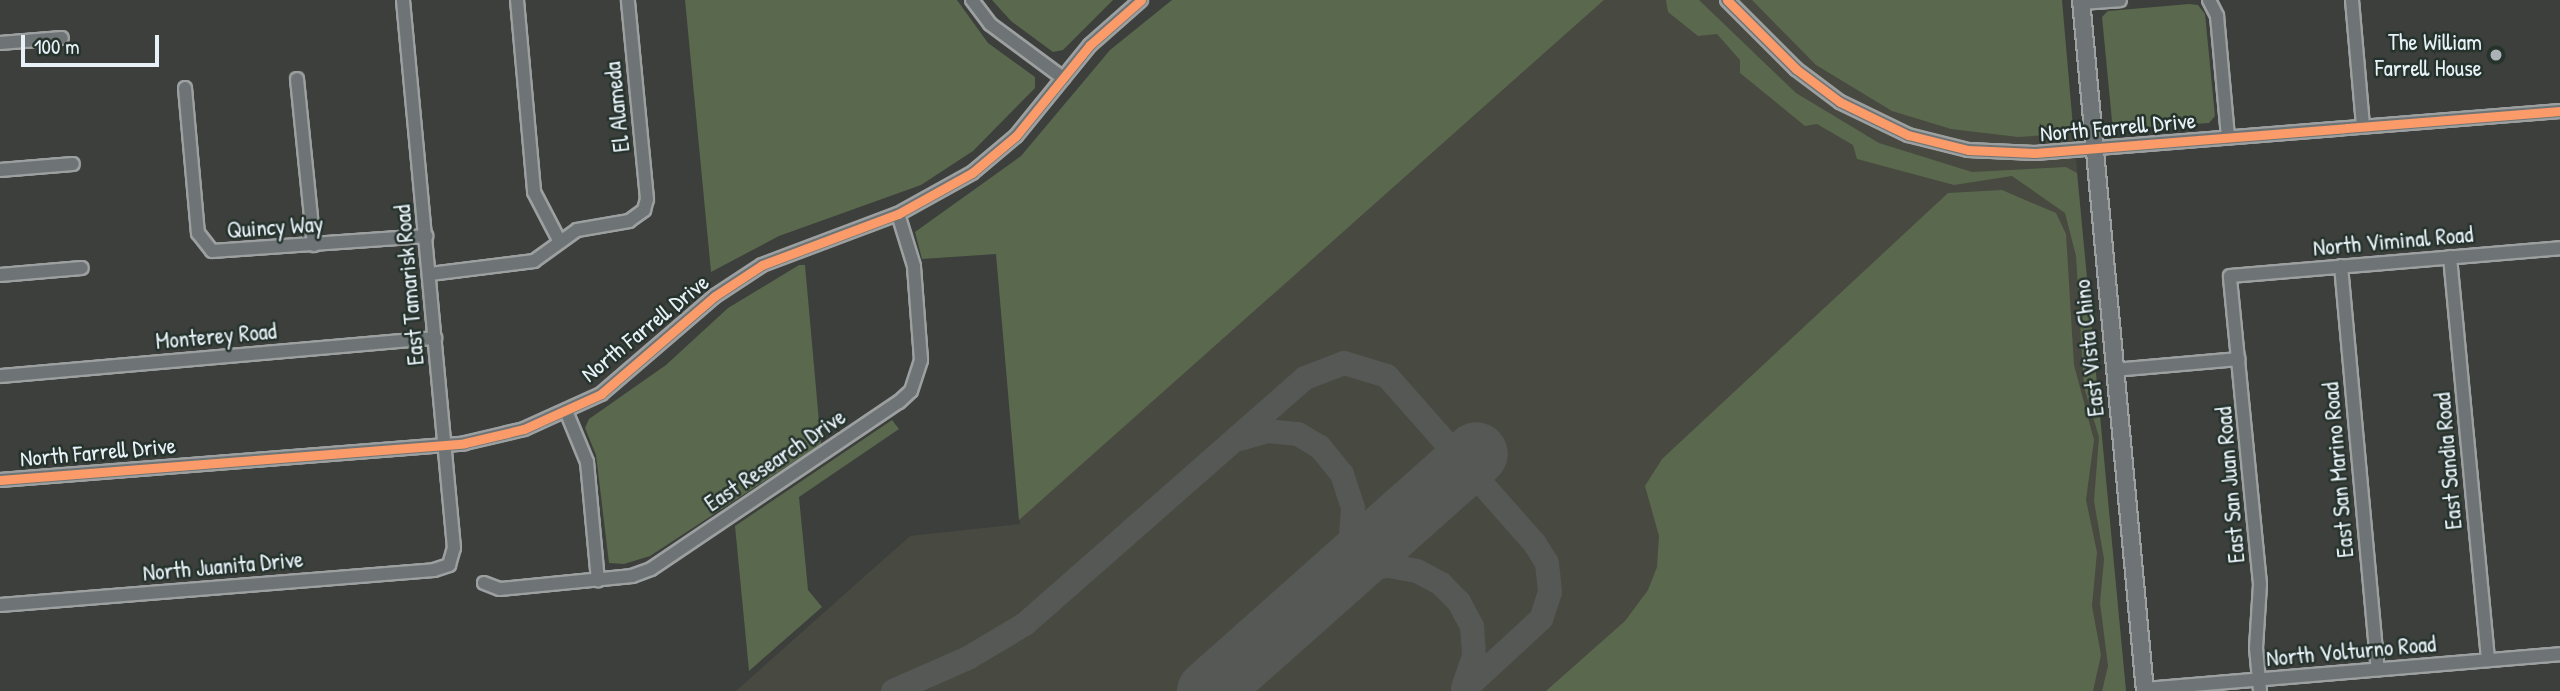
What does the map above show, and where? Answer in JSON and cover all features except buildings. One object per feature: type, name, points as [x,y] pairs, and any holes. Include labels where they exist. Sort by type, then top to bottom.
[{"type":"main road","name":"East Vista Chino","points":[[2081,2],[2091,149],[2145,690]]},
{"type":"street","name":"East Tamarisk Road","points":[[403,0],[454,548],[449,565]]},
{"type":"street","points":[[429,274],[534,261],[559,240],[534,192],[517,0]]},
{"type":"street","name":"El Alameda","points":[[559,240],[577,230],[629,221],[644,210],[647,199],[628,0]]},
{"type":"street","points":[[972,0],[997,30],[1063,78]]},
{"type":"street","name":"North Farrell Drive","points":[[0,480],[493,439],[566,411],[626,374],[701,307],[744,275],[810,244],[898,214],[956,183],[995,155],[1101,33],[1140,0]]},
{"type":"street","name":"North Farrell Drive","points":[[1727,0],[1818,88],[1887,127],[1968,150],[2019,154],[2560,111]]},
{"type":"street","points":[[2081,2],[2120,0]]},
{"type":"street","points":[[2209,0],[2217,16],[2228,138]]},
{"type":"street","points":[[2352,0],[2363,126]]},
{"type":"street","points":[[0,43],[62,38]]},
{"type":"street","points":[[297,79],[314,246]]},
{"type":"street","name":"Quincy Way","points":[[185,88],[198,233],[204,246],[223,253],[426,236]]},
{"type":"street","points":[[0,170],[73,164]]},
{"type":"street","name":"East Research Drive","points":[[484,583],[500,589],[598,580],[651,569],[911,391],[922,360],[914,266],[898,214]]},
{"type":"street","name":"North Viminal Road","points":[[2230,276],[2560,248]]},
{"type":"street","name":"East Sandia Road","points":[[2450,257],[2488,660]]},
{"type":"street","name":"East San Marino Road","points":[[2341,267],[2378,669]]},
{"type":"street","points":[[0,275],[82,268]]},
{"type":"street","name":"East San Juan Road","points":[[2230,276],[2260,584],[2259,685]]},
{"type":"street","name":"Monterey Road","points":[[0,376],[435,338]]},
{"type":"street","points":[[2114,370],[2239,359]]},
{"type":"street","points":[[566,411],[587,462],[598,580]]},
{"type":"street","name":"North Juanita Drive","points":[[0,605],[434,570],[449,565]]},
{"type":"street","name":"North Volturno Road","points":[[2145,690],[2259,685],[2378,669],[2560,654]]},
{"type":"shaded area","points":[[1604,0],[2061,0],[2126,691],[736,691],[910,536],[1020,524],[996,254],[1352,224]]},
{"type":"green space","points":[[685,0],[957,0],[988,43],[1035,77],[1035,88],[973,151],[921,185],[779,236],[711,272]]},
{"type":"green space","points":[[992,0],[1113,0],[1063,50],[1053,52],[1011,21]]},
{"type":"green space","points":[[1172,0],[1604,0],[1019,520],[996,254],[922,259],[915,232],[1021,156],[1110,50]]},
{"type":"green space","points":[[1666,0],[1699,0],[1796,93],[1879,143],[1972,172],[2066,167],[2077,173],[2126,691],[2102,691],[2108,666],[2100,603],[2104,559],[2094,501],[2099,437],[2084,387],[2076,256],[2065,213],[2012,176],[1954,185],[1857,159],[1853,145],[1817,124],[1805,126],[1740,73],[1740,60],[1717,34],[1698,36],[1668,12]]},
{"type":"green space","points":[[1752,0],[2062,0],[2073,127],[2064,134],[2018,137],[1951,129],[1892,111],[1816,65]]},
{"type":"green space","points":[[2198,5],[2205,14],[2215,116],[2209,123],[2117,129],[2112,121],[2102,17],[2108,11]]},
{"type":"green space","points":[[2002,190],[2056,213],[2066,234],[2074,365],[2094,440],[2086,500],[2097,552],[2092,606],[2101,655],[2093,691],[1546,691],[1625,621],[1648,590],[1657,567],[1659,536],[1645,486],[1662,459],[1948,193]]},
{"type":"green space","points":[[799,265],[805,265],[821,444],[650,556],[624,564],[609,563],[596,455],[585,428],[589,419],[666,365],[728,308]]},
{"type":"green space","points":[[892,420],[899,429],[799,497],[808,590],[822,607],[749,671],[735,526]]},
{"type":"taxiway","points":[[893,691],[968,658],[1025,624],[1305,378],[1344,363],[1387,376],[1535,544],[1547,563],[1550,592],[1541,619],[1463,691]]},
{"type":"taxiway","points":[[1240,439],[1268,431],[1298,434],[1320,447],[1342,474],[1353,508],[1351,538],[1340,566],[1320,591]]},
{"type":"taxiway","points":[[1327,587],[1360,570],[1389,566],[1417,571],[1441,584],[1459,602],[1472,626],[1474,656],[1463,688]]},
{"type":"runway","points":[[1208,691],[1476,453]]},
{"type":"cycle path","points":[[0,480],[465,443],[524,429],[601,394],[715,296],[762,265],[898,214],[972,173],[1016,136],[1090,45],[1141,0]]},
{"type":"cycle path","points":[[1727,0],[1796,69],[1840,102],[1908,135],[1968,150],[2035,153],[2560,111]]},
{"type":"place","name":"The William Farrell House","points":[[2496,55]]}]
